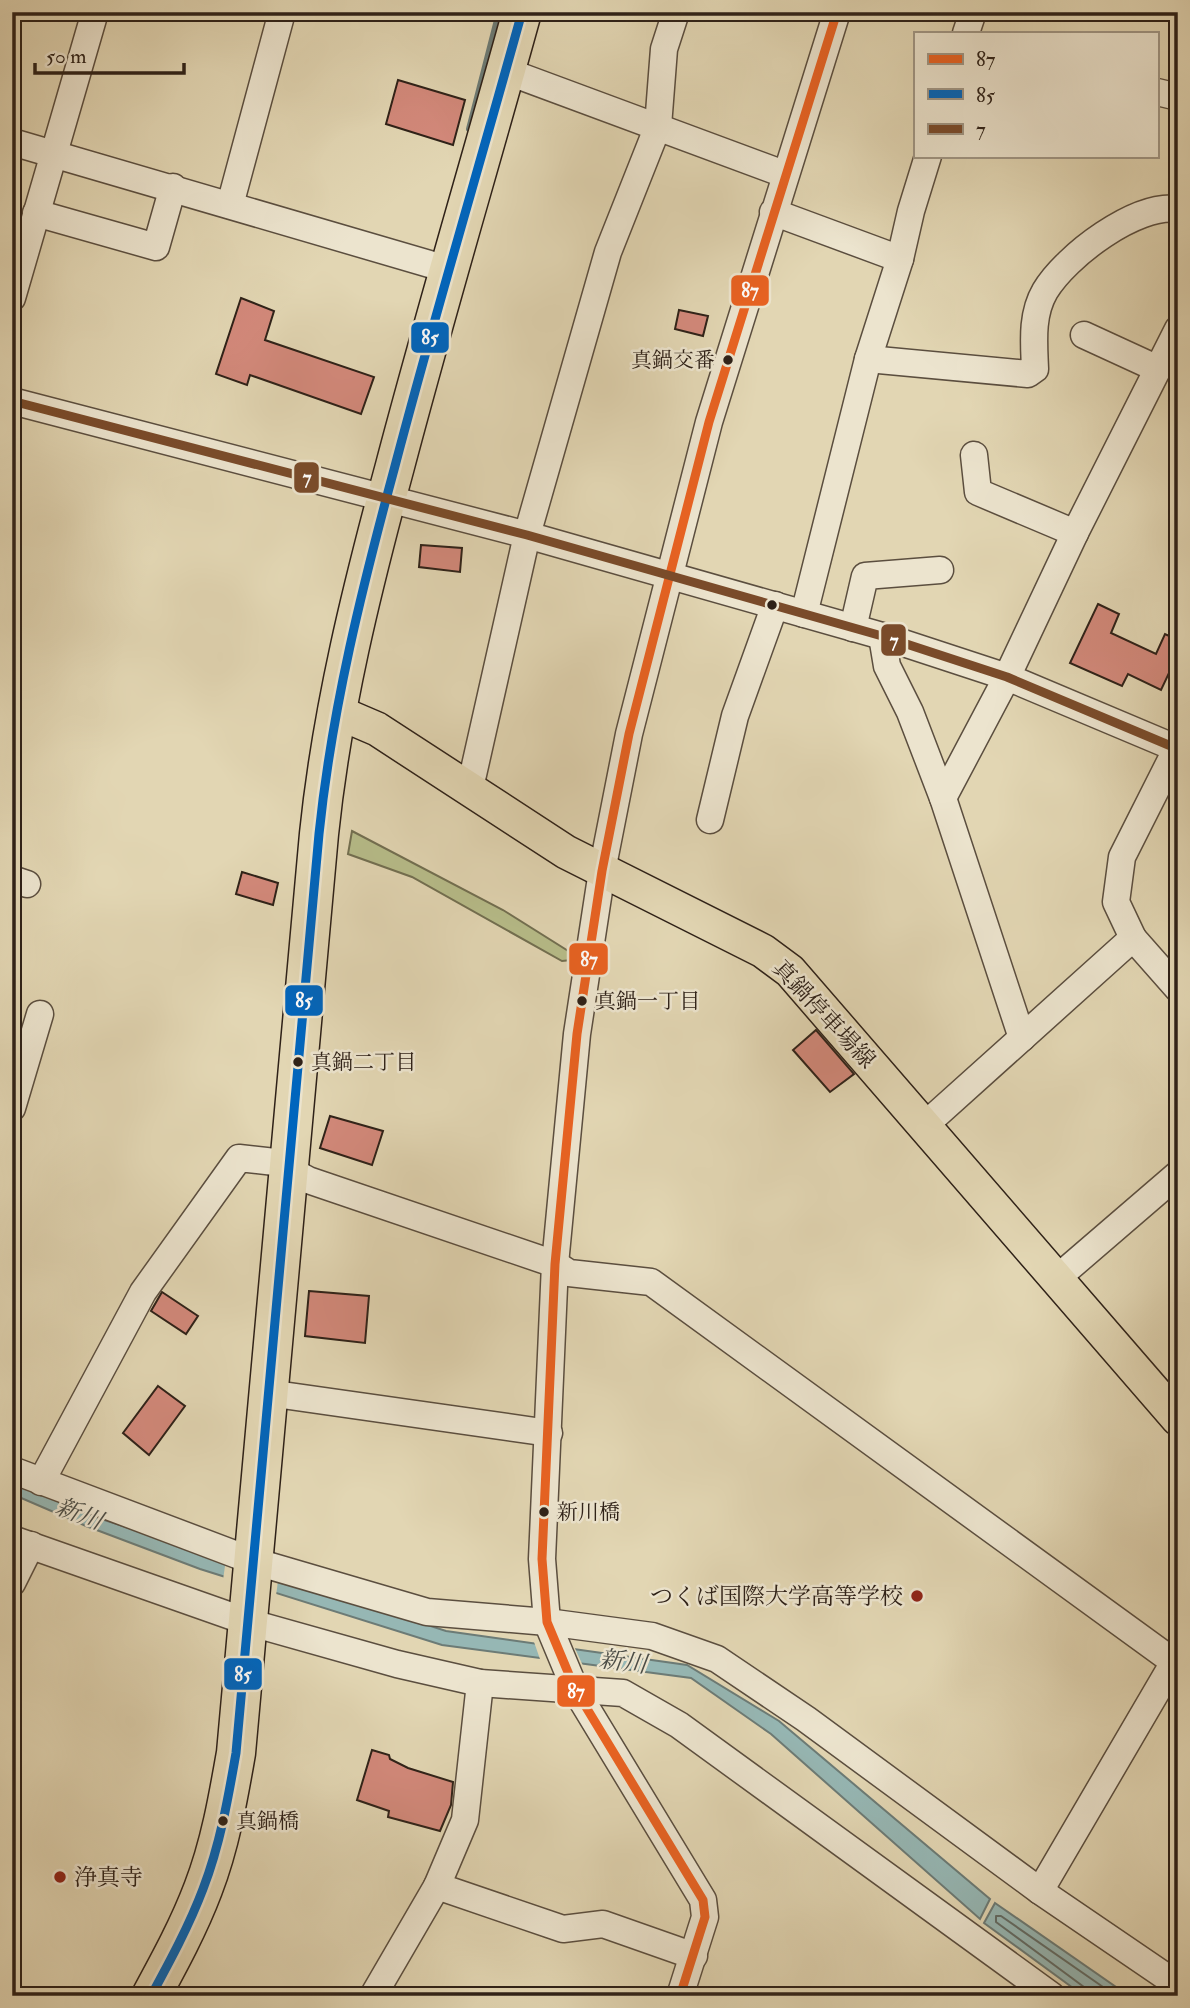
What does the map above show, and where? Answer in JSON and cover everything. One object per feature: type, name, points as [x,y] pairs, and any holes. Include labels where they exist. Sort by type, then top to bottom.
[{"type":"highway","points":[[151,1996],[183,1936],[215,1851],[236,1753],[287,1170],[320,824],[335,711],[386,497],[522,12]]},
{"type":"main road","name":"真鍋停車場線","points":[[335,711],[377,729],[566,852],[763,951],[790,971],[1178,1419]]},
{"type":"street","points":[[12,298],[95,12]]},
{"type":"street","points":[[230,205],[282,12]]},
{"type":"street","points":[[470,788],[527,535],[607,252],[658,126],[664,49],[676,12]]},
{"type":"street","points":[[680,1996],[705,1917],[703,1900],[571,1683],[551,1631],[542,1559],[555,1265],[577,1034],[602,871],[629,734],[709,422],[836,12]]},
{"type":"street","points":[[966,32],[973,12]]},
{"type":"street","points":[[506,71],[785,174]]},
{"type":"street","points":[[1158,92],[1178,97]]},
{"type":"street","points":[[12,142],[450,270]]},
{"type":"street","points":[[804,614],[868,359],[900,259],[927,158]]},
{"type":"street","points":[[36,213],[156,247],[173,187]]},
{"type":"street","points":[[868,359],[1028,374],[1035,369],[1033,329],[1045,292],[1067,264],[1104,234],[1129,221],[1167,208],[1178,209]]},
{"type":"street","points":[[773,212],[900,259]]},
{"type":"street","points":[[943,798],[1007,677],[1075,533],[1178,330]]},
{"type":"street","points":[[1084,335],[1158,369]]},
{"type":"street","points":[[12,401],[527,535],[883,636],[1007,677],[1177,748],[1122,857],[1116,902],[1133,938],[1178,989]]},
{"type":"street","points":[[974,455],[978,492],[1075,533]]},
{"type":"street","points":[[853,628],[865,576],[940,570]]},
{"type":"street","points":[[710,820],[735,716],[775,605]]},
{"type":"street","points":[[883,636],[887,666],[910,712],[943,798],[1022,1038]]},
{"type":"street","points":[[925,1125],[1133,938]]},
{"type":"street","points":[[12,1108],[40,1014]]},
{"type":"street","points":[[41,1482],[143,1292],[239,1158],[275,1162],[308,1180],[421,1216],[555,1265],[569,1273],[651,1282],[1176,1663],[1040,1891]]},
{"type":"street","points":[[1056,1279],[1178,1174]]},
{"type":"street","points":[[268,1393],[549,1433]]},
{"type":"street","points":[[12,1470],[253,1563],[427,1612],[551,1631],[652,1636],[717,1659],[806,1719],[1040,1891],[1178,1985]]},
{"type":"street","points":[[12,1583],[22,1542],[397,1664],[480,1683],[571,1683],[623,1693],[680,1725],[1052,1996]]},
{"type":"street","points":[[373,1996],[437,1886],[465,1820],[480,1683]]},
{"type":"street","points":[[437,1886],[563,1929],[603,1924],[694,1956]]},
{"type":"green space","points":[[352,831],[503,910],[581,959],[562,961],[412,877],[348,854]]},
{"type":"water","name":"新川","points":[[12,1481],[92,1516],[446,1631],[687,1665],[779,1721],[990,1899],[980,1919],[771,1734],[691,1678],[442,1645],[200,1569],[86,1526],[12,1494]]},
{"type":"water","points":[[995,1903],[1129,1996],[1084,1996],[984,1923]]},
{"type":"pier","points":[[226,1559],[279,1573],[276,1596],[223,1580]]},
{"type":"pier","points":[[533,1639],[573,1644],[584,1668],[541,1662]]},
{"type":"building","points":[[398,80],[465,100],[453,145],[386,124]]},
{"type":"building","points":[[241,298],[274,311],[265,340],[374,377],[361,414],[250,375],[247,385],[216,374]]},
{"type":"building","points":[[679,310],[708,316],[703,336],[675,329]]},
{"type":"building","points":[[421,545],[462,548],[460,572],[419,567]]},
{"type":"building","points":[[1098,604],[1119,614],[1111,633],[1156,654],[1165,634],[1178,640],[1178,654],[1161,690],[1128,674],[1122,686],[1070,663]]},
{"type":"building","points":[[242,872],[278,883],[273,905],[236,894]]},
{"type":"building","points":[[816,1030],[854,1074],[830,1092],[793,1050]]},
{"type":"building","points":[[330,1116],[383,1131],[372,1165],[320,1148]]},
{"type":"building","points":[[309,1291],[369,1296],[365,1343],[305,1336]]},
{"type":"building","points":[[162,1292],[198,1316],[186,1334],[151,1311]]},
{"type":"building","points":[[158,1386],[185,1406],[149,1455],[123,1433]]},
{"type":"building","points":[[372,1750],[389,1755],[390,1759],[408,1768],[453,1782],[451,1805],[440,1831],[388,1817],[389,1811],[357,1800]]},
{"type":"waterway","points":[[469,129],[499,12]]},
{"type":"transit line","name":"85","points":[[151,1996],[198,1903],[209,1872],[223,1822],[236,1753],[319,834],[340,694],[383,512],[522,12]]},
{"type":"transit line","name":"87","points":[[680,1996],[705,1917],[703,1900],[575,1689],[547,1622],[542,1559],[555,1264],[577,1034],[602,871],[629,734],[709,422],[837,12]]},
{"type":"transit line","name":"7","points":[[12,401],[527,535],[882,636],[1007,677],[1178,749]]},
{"type":"place","name":"真鍋交番","points":[[728,360]]},
{"type":"place","name":"真鍋一丁目","points":[[582,1001]]},
{"type":"place","name":"真鍋二丁目","points":[[298,1062]]},
{"type":"place","name":"新川橋","points":[[544,1512]]},
{"type":"place","name":"つくば国際大学高等学校","points":[[917,1596]]},
{"type":"place","name":"真鍋橋","points":[[223,1821]]},
{"type":"place","name":"浄真寺","points":[[60,1877]]}]
